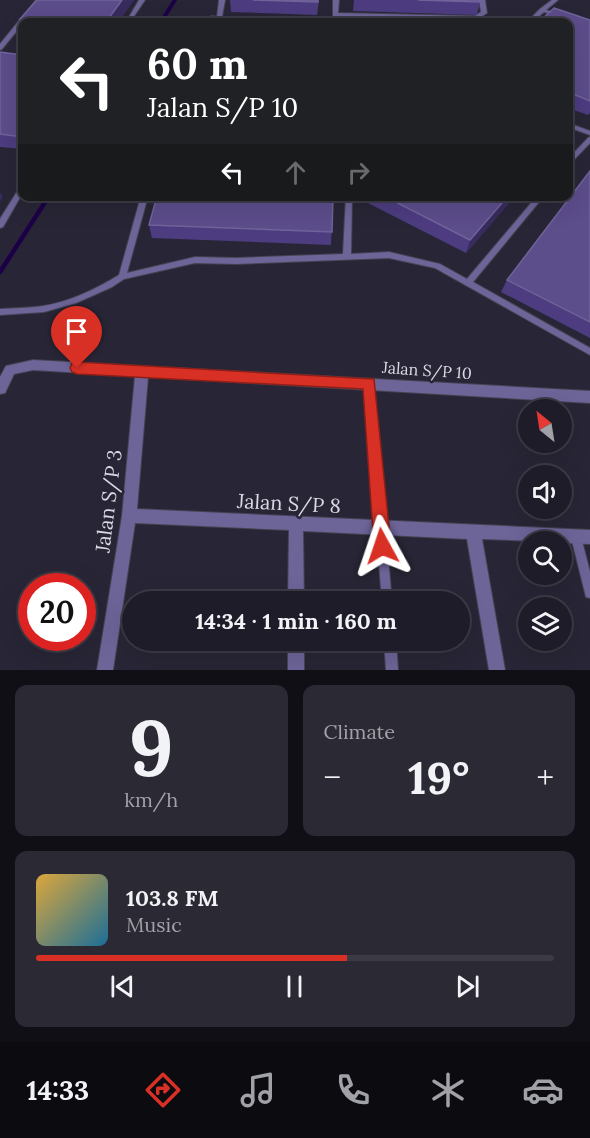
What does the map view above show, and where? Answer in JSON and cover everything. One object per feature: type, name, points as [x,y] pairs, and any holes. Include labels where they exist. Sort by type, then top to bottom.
[{"type":"street","name":"Jalan S/P 10","points":[[0,389],[10,370],[33,365],[590,397]]},
{"type":"street","name":"Jalan S/P 3","points":[[105,670],[129,516],[142,372]]},
{"type":"street","name":"Jalan S/P 8","points":[[129,516],[583,537]]},
{"type":"street","points":[[296,524],[296,591]]},
{"type":"street","points":[[473,532],[497,670]]},
{"type":"street","points":[[296,651],[296,670]]},
{"type":"lane","points":[[24,18],[39,0]]},
{"type":"lane","points":[[131,18],[142,0]]},
{"type":"lane","points":[[212,18],[219,18],[222,0]]},
{"type":"lane","points":[[336,0],[336,18]]},
{"type":"lane","points":[[336,14],[476,18],[484,13],[482,0]]},
{"type":"lane","points":[[533,18],[555,0]]},
{"type":"lane","points":[[542,10],[561,17]]},
{"type":"lane","points":[[0,48],[18,26]]},
{"type":"lane","points":[[573,127],[590,133]]},
{"type":"lane","points":[[573,160],[587,147],[590,139]]},
{"type":"lane","points":[[0,225],[18,196]]},
{"type":"lane","points":[[122,277],[144,201]]},
{"type":"lane","points":[[347,256],[349,201]]},
{"type":"lane","points":[[468,283],[537,201]]},
{"type":"lane","points":[[0,312],[44,309],[73,301],[122,277],[195,260],[236,261],[389,255],[437,266],[590,352]]},
{"type":"lane","points":[[369,383],[386,591]]},
{"type":"lane","points":[[583,537],[590,593]]},
{"type":"lane","points":[[391,651],[392,670]]},
{"type":"building","points":[[37,0],[122,0],[109,18],[21,18]]},
{"type":"building","points":[[253,0],[318,0],[318,2]]},
{"type":"building","points":[[418,0],[479,0],[480,2]]},
{"type":"building","points":[[554,8],[590,20],[590,101],[573,94],[573,18],[543,18]]},
{"type":"building","points":[[0,52],[18,54],[18,136],[0,134]]},
{"type":"building","points":[[590,171],[590,322],[507,280],[567,201],[573,201],[573,193]]},
{"type":"building","points":[[156,201],[333,201],[332,232],[149,225]]},
{"type":"building","points":[[394,201],[504,201],[470,240]]},
{"type":"waterway","points":[[164,18],[175,0]]},
{"type":"waterway","points":[[0,272],[46,201]]},
{"type":"route","points":[[77,368],[369,383],[382,546]]}]
